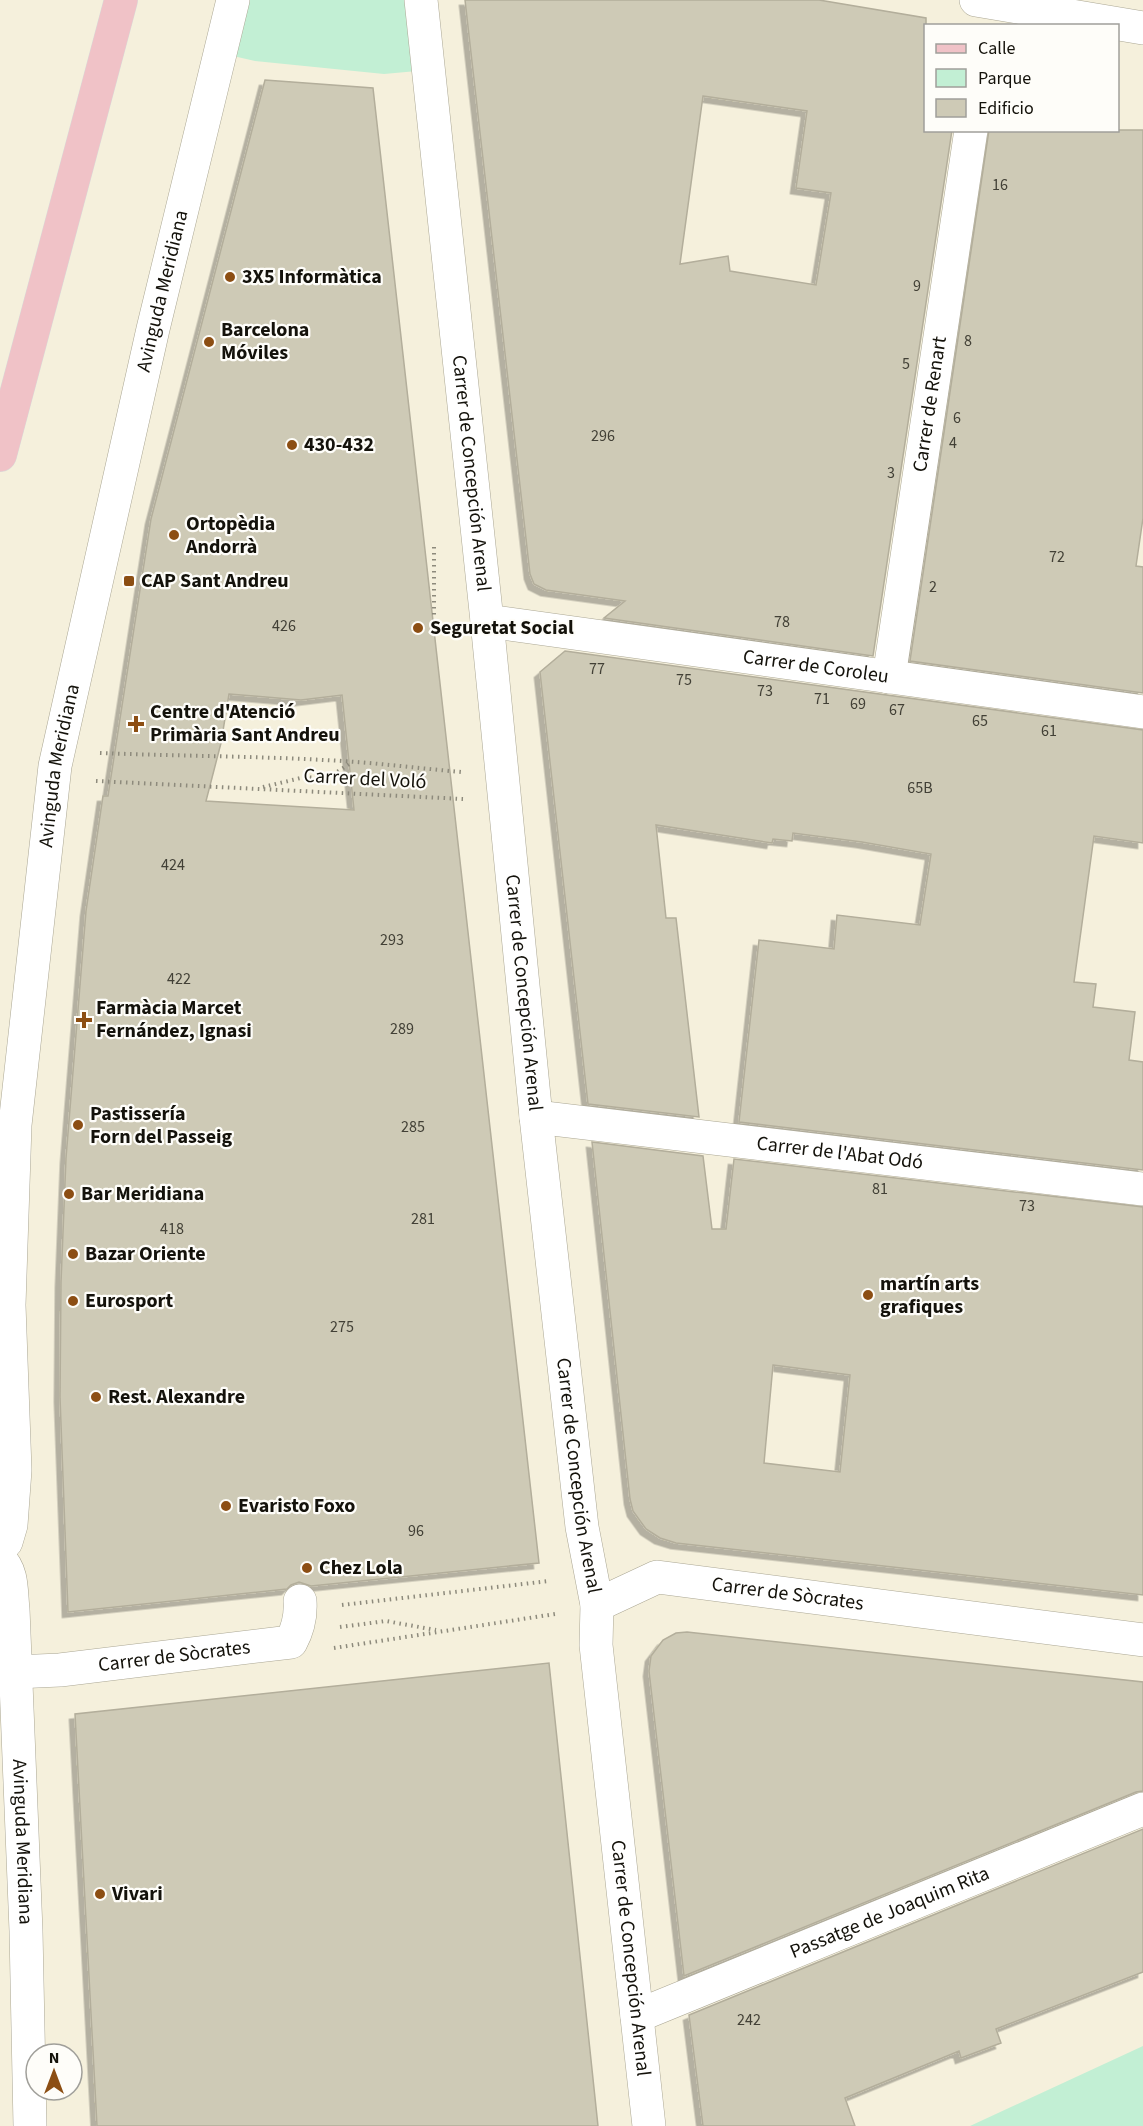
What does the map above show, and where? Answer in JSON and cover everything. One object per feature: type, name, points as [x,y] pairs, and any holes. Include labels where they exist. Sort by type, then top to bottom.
[{"type":"main road","points":[[0,455],[120,0]]},
{"type":"street","name":"Avinguda Meridiana","points":[[0,1547],[6,1542],[11,1525],[15,1470],[9,1305],[15,1125],[55,766],[153,329],[233,0]]},
{"type":"street","name":"Carrer de Concepción Arenal","points":[[421,0],[487,621],[536,1117],[582,1527],[597,1605],[596,1646],[649,2126]]},
{"type":"street","points":[[986,7],[1113,24]]},
{"type":"street","points":[[1119,25],[1143,28]]},
{"type":"street","name":"Carrer de Renart","points":[[889,677],[971,132]]},
{"type":"street","name":"Carrer de Coroleu","points":[[487,621],[1143,712]]},
{"type":"street","name":"Carrer de l'Abat Odó","points":[[536,1117],[1143,1189]]},
{"type":"street","name":"Avinguda Meridiana","points":[[0,1560],[6,1565],[13,1609],[27,1931],[30,2126]]},
{"type":"street","name":"Carrer de Sòcrates","points":[[597,1605],[657,1577],[1143,1640]]},
{"type":"street","name":"Carrer de Sòcrates","points":[[15,1672],[60,1670],[291,1642],[301,1610],[300,1601]]},
{"type":"street","name":"Passatge de Joaquim Rita","points":[[636,2016],[1143,1809]]},
{"type":"path","name":"Carrer del Voló","points":[[91,753],[197,754],[222,758],[318,760],[469,773]]},
{"type":"path","name":"Carrer del Voló","points":[[256,789],[305,777],[326,779],[351,763]]},
{"type":"path","name":"Carrer del Voló","points":[[88,780],[473,800]]},
{"type":"path","points":[[323,1650],[571,1612],[597,1605]]},
{"type":"path","points":[[339,1627],[386,1621],[440,1631]]},
{"type":"green space","points":[[233,0],[421,0],[428,70],[384,74],[255,61],[220,53]]},
{"type":"green space","points":[[1143,2046],[1143,2126],[970,2126]]},
{"type":"building","points":[[465,0],[819,0],[926,18],[926,24],[924,24],[924,132],[952,132],[873,656],[604,618],[625,601],[546,590],[534,584],[530,574]],"holes":[[[703,96],[807,111],[796,188],[831,193],[816,285],[730,271],[728,256],[680,264]]]},
{"type":"building","points":[[265,80],[373,88],[539,1563],[311,1586],[299,1582],[287,1589],[68,1612],[60,1397],[61,1282],[66,1158],[86,911],[103,796],[108,796],[151,519]],"holes":[[[229,694],[301,700],[342,695],[354,810],[206,801],[221,743]]]},
{"type":"building","points":[[1143,130],[1143,518],[1136,566],[1143,567],[1143,693],[910,661],[989,132]]},
{"type":"building","points":[[565,651],[1143,730],[1143,843],[1094,836],[1074,982],[1096,984],[1093,1007],[1135,1012],[1129,1060],[1143,1062],[1143,1170],[739,1122],[759,940],[834,949],[837,915],[920,925],[931,854],[793,833],[792,841],[773,839],[772,843],[656,825],[666,918],[676,918],[699,1117],[588,1104],[540,672]]},
{"type":"building","points":[[592,1142],[703,1156],[712,1229],[726,1229],[734,1159],[1143,1207],[1143,1595],[676,1543],[660,1538],[646,1529],[633,1511]],"holes":[[[773,1365],[850,1375],[840,1472],[764,1463]]]},
{"type":"building","points":[[687,1632],[1143,1682],[1143,1791],[684,1976],[649,1671],[651,1656],[663,1640],[676,1633]]},
{"type":"building","points":[[549,1663],[598,2126],[97,2126],[75,1714]]},
{"type":"building","points":[[1143,1829],[1143,1972],[996,2029],[1001,2043],[961,2058],[959,2051],[845,2098],[855,2126],[703,2126],[689,2015]]},
{"type":"place","name":"3X5 Informàtica","points":[[230,277]]},
{"type":"place","name":"Barcelona Móviles","points":[[209,342]]},
{"type":"place","name":"430-432","points":[[292,445]]},
{"type":"place","name":"Ortopèdia Andorrà","points":[[174,535]]},
{"type":"place","name":"CAP Sant Andreu","points":[[129,581]]},
{"type":"place","name":"Seguretat Social","points":[[418,628]]},
{"type":"place","name":"Centre d'Atenció Primària Sant Andreu","points":[[136,724]]},
{"type":"place","name":"Farmàcia Marcet Fernández, Ignasi","points":[[84,1020]]},
{"type":"place","name":"Pastissería Forn del Passeig","points":[[78,1125]]},
{"type":"place","name":"Bar Meridiana","points":[[69,1194]]},
{"type":"place","name":"Bazar Oriente","points":[[73,1254]]},
{"type":"place","name":"martín arts grafiques","points":[[868,1295]]},
{"type":"place","name":"Eurosport","points":[[73,1301]]},
{"type":"place","name":"Rest. Alexandre","points":[[96,1397]]},
{"type":"place","name":"Evaristo Foxo","points":[[226,1506]]},
{"type":"place","name":"Chez Lola","points":[[307,1568]]},
{"type":"place","name":"Vivari","points":[[100,1894]]}]
